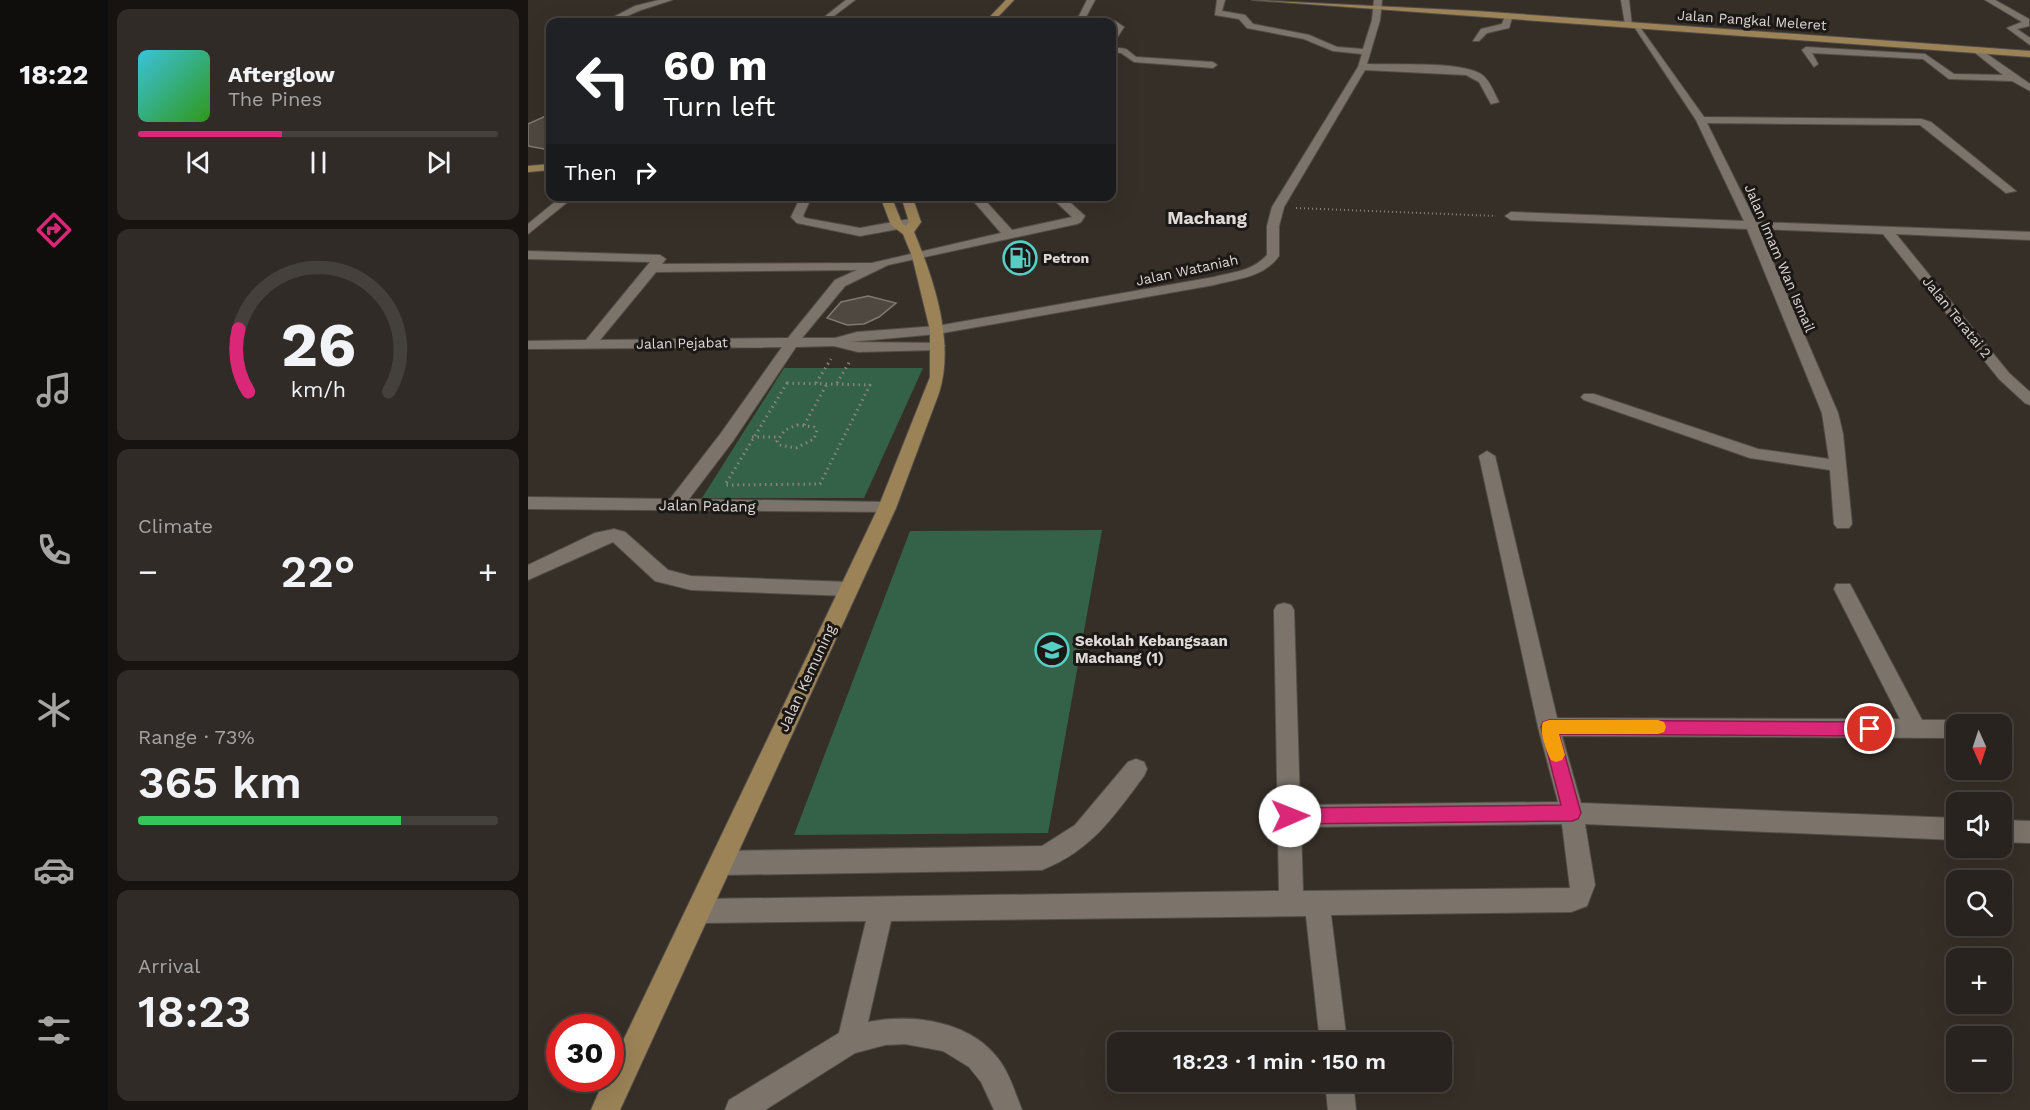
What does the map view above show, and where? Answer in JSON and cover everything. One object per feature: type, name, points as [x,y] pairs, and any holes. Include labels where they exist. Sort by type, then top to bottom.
[{"type":"main road","points":[[993,18],[1010,0]]},
{"type":"main road","name":"Jalan Pangkal Meleret","points":[[1256,0],[1378,3],[2030,54]]},
{"type":"main road","points":[[528,169],[546,167]]},
{"type":"main road","name":"Jalan Kemuning","points":[[605,1110],[700,911],[886,508],[937,377],[938,338],[918,256],[907,226],[889,201]]},
{"type":"main road","name":"Jalan Kemuning","points":[[906,201],[907,226]]},
{"type":"street","points":[[617,18],[638,8],[668,0]]},
{"type":"street","points":[[827,18],[851,0]]},
{"type":"street","points":[[1082,18],[1091,0]]},
{"type":"street","points":[[1221,0],[1218,13],[1242,17],[1250,26],[1306,37],[1336,49],[1368,52]]},
{"type":"street","points":[[1625,0],[1633,24]]},
{"type":"street","points":[[1989,0],[2026,21],[2026,24],[2011,28],[2030,42]]},
{"type":"street","name":"Jalan Wataniah","points":[[938,338],[1254,271],[1265,265],[1273,256],[1273,226],[1278,207],[1362,67],[1368,52],[1378,3]]},
{"type":"street","points":[[1476,39],[1484,31],[1506,26],[1509,15]]},
{"type":"street","name":"Jalan Imam Wan Ismail","points":[[1633,24],[1701,120],[1752,226],[1830,413],[1835,434],[1844,524]]},
{"type":"street","points":[[1116,50],[1123,51],[1134,59],[1213,65]]},
{"type":"street","points":[[1814,64],[1806,50],[1925,57],[1952,77],[2013,78]]},
{"type":"street","points":[[1977,50],[2030,88]]},
{"type":"street","points":[[1362,67],[1460,71],[1477,75],[1485,84],[1494,102]]},
{"type":"street","points":[[1701,120],[1921,122],[1927,124],[2010,191]]},
{"type":"street","points":[[528,231],[564,201]]},
{"type":"street","points":[[804,201],[796,217],[801,221],[852,232],[907,226]]},
{"type":"street","points":[[979,201],[1010,235]]},
{"type":"street","points":[[655,268],[872,266],[1077,220],[1079,216],[1061,201]]},
{"type":"street","points":[[1511,216],[2030,236]]},
{"type":"street","name":"Jalan Teratai 2","points":[[1887,231],[2004,376],[2030,400]]},
{"type":"street","points":[[528,255],[659,258],[655,268],[590,345]]},
{"type":"street","points":[[675,505],[727,437],[792,342],[830,292],[840,283],[872,266]]},
{"type":"street","name":"Jalan Pejabat","points":[[838,344],[857,336],[938,338]]},
{"type":"street","name":"Jalan Pejabat","points":[[528,345],[792,342],[838,344],[858,348],[938,338]]},
{"type":"street","points":[[1589,397],[1756,454],[1838,466]]},
{"type":"street","points":[[700,911],[1571,900],[1578,897],[1583,885],[1572,813],[1549,727],[1487,456]]},
{"type":"street","name":"Jalan Padang","points":[[528,503],[886,508]]},
{"type":"street","points":[[528,573],[601,538],[614,535],[670,580],[691,583],[849,589]]},
{"type":"street","points":[[1843,589],[1916,729]]},
{"type":"street","points":[[1284,610],[1291,903]]},
{"type":"street","points":[[1549,727],[1946,729]]},
{"type":"street","points":[[722,863],[1042,858],[1058,853],[1080,838],[1136,769]]},
{"type":"street","points":[[1290,816],[1572,813],[1946,829]]},
{"type":"street","points":[[2012,831],[2030,832]]},
{"type":"street","points":[[1317,903],[1333,1032]]},
{"type":"street","points":[[850,1042],[881,909]]},
{"type":"street","points":[[739,1110],[850,1042],[878,1033],[895,1032],[915,1032],[950,1040],[966,1048],[991,1071],[1008,1110]]},
{"type":"street","points":[[1340,1092],[1342,1110]]},
{"type":"path","points":[[1278,207],[1511,216]]},
{"type":"path","points":[[816,384],[838,344]]},
{"type":"path","points":[[837,384],[858,348]]},
{"type":"path","points":[[787,383],[816,384],[870,385],[820,484],[725,485],[787,383]]},
{"type":"path","points":[[804,424],[817,430],[814,439],[796,448],[779,445],[777,441],[781,434],[791,427],[804,424],[827,384]]},
{"type":"green space","points":[[784,368],[923,368],[864,498],[702,498]]},
{"type":"green space","points":[[1102,530],[1048,833],[794,835],[910,531]]},
{"type":"building","points":[[546,116],[546,149],[528,146],[528,124]]},
{"type":"building","points":[[868,296],[896,303],[879,317],[864,324],[847,325],[827,318],[841,302]]},
{"type":"slow traffic","points":[[1556,755],[1549,727],[1658,727]]},
{"type":"place","name":"Petron","points":[[1020,258]]},
{"type":"place","name":"Sekolah Kebangsaan Machang (1)","points":[[1052,650]]},
{"type":"district","name":"Machang","points":[[1207,217]]},
{"type":"route","points":[[1290,816],[1572,813],[1549,727],[1870,729]]}]
